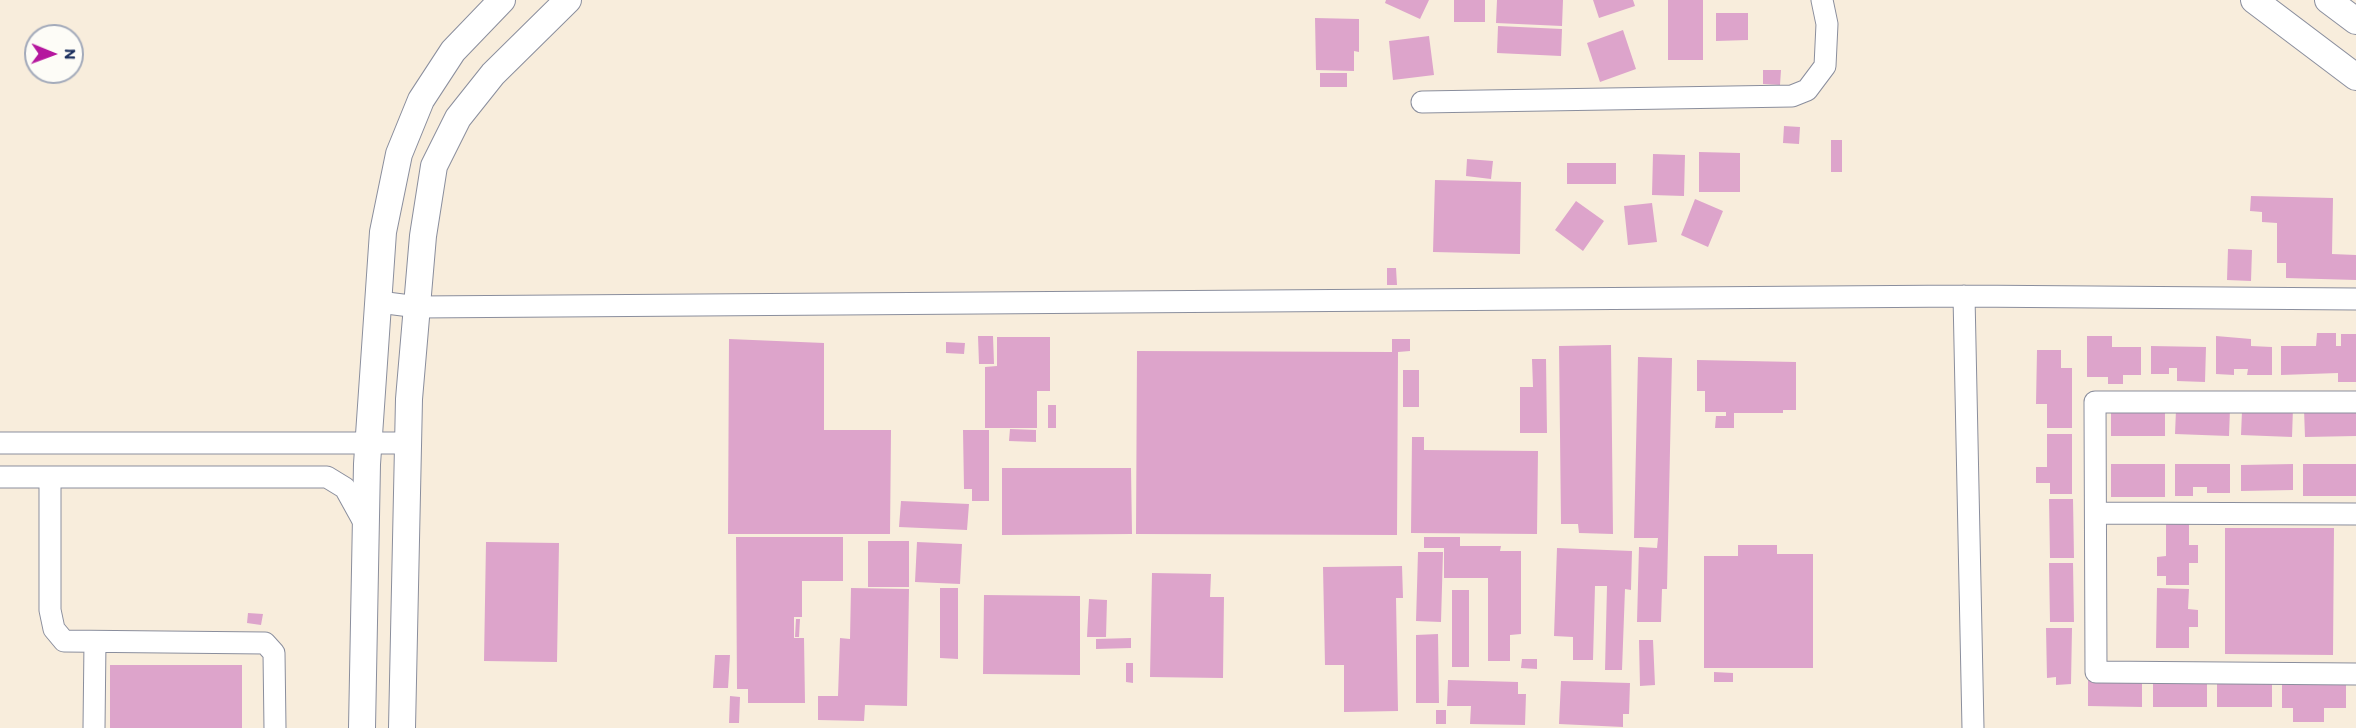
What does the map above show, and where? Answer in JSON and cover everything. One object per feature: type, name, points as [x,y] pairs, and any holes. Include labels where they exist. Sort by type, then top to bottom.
[{"type":"street","points":[[362,728],[369,443],[383,232],[399,154],[421,100],[453,51],[502,0]]},
{"type":"street","points":[[402,728],[409,399],[423,236],[434,166],[458,118],[493,74],[568,0]]},
{"type":"street","points":[[1422,102],[1792,96],[1807,90],[1825,66],[1827,24],[1822,0]]},
{"type":"street","points":[[2254,0],[2356,77]]},
{"type":"street","points":[[2328,0],[2356,21]]},
{"type":"street","points":[[379,302],[418,307],[1964,296],[2356,299]]},
{"type":"street","points":[[1964,296],[1973,728]]},
{"type":"street","points":[[2356,402],[2095,402],[2096,672],[2356,674]]},
{"type":"street","points":[[0,443],[409,443]]},
{"type":"street","points":[[0,477],[327,477],[345,488],[366,526]]},
{"type":"street","points":[[51,477],[50,610],[54,629],[64,641],[265,643],[274,653],[275,728]]},
{"type":"street","points":[[2096,513],[2356,514]]},
{"type":"street","points":[[94,728],[95,642]]},
{"type":"building","points":[[1386,0],[1429,0],[1420,19],[1385,3]]},
{"type":"building","points":[[1454,0],[1485,0],[1485,22],[1454,22]]},
{"type":"building","points":[[1497,0],[1563,0],[1562,26],[1496,23]]},
{"type":"building","points":[[1593,0],[1633,0],[1635,6],[1599,18]]},
{"type":"building","points":[[1668,0],[1703,0],[1703,60],[1668,60]]},
{"type":"building","points":[[1716,13],[1748,13],[1748,40],[1716,41]]},
{"type":"building","points":[[1315,18],[1359,19],[1359,52],[1354,51],[1354,71],[1316,70]]},
{"type":"building","points":[[1498,26],[1562,29],[1561,56],[1497,53]]},
{"type":"building","points":[[1623,30],[1636,69],[1600,82],[1587,43]]},
{"type":"building","points":[[1429,36],[1434,75],[1393,80],[1389,41]]},
{"type":"building","points":[[1763,70],[1781,70],[1780,85],[1763,84]]},
{"type":"building","points":[[1320,73],[1347,73],[1347,87],[1320,87]]},
{"type":"building","points":[[1784,126],[1800,127],[1799,144],[1783,143]]},
{"type":"building","points":[[1831,140],[1842,140],[1842,172],[1831,172]]},
{"type":"building","points":[[1699,152],[1740,153],[1740,192],[1699,192]]},
{"type":"building","points":[[1653,154],[1685,155],[1684,196],[1652,195]]},
{"type":"building","points":[[1467,159],[1493,161],[1491,179],[1466,176]]},
{"type":"building","points":[[1567,163],[1616,163],[1616,184],[1567,184]]},
{"type":"building","points":[[1435,180],[1521,182],[1520,254],[1433,252]]},
{"type":"building","points":[[2251,196],[2333,198],[2332,254],[2356,255],[2356,280],[2286,278],[2286,263],[2277,263],[2277,223],[2262,222],[2262,212],[2250,211]]},
{"type":"building","points":[[1695,199],[1723,211],[1708,247],[1681,235]]},
{"type":"building","points":[[1576,201],[1604,221],[1583,251],[1555,230]]},
{"type":"building","points":[[1652,203],[1657,242],[1628,245],[1624,206]]},
{"type":"building","points":[[2228,249],[2252,250],[2251,281],[2227,280]]},
{"type":"building","points":[[1387,268],[1396,268],[1397,285],[1387,285]]},
{"type":"building","points":[[2317,333],[2336,333],[2336,346],[2341,346],[2341,334],[2356,334],[2356,382],[2338,382],[2338,373],[2281,375],[2281,346],[2316,346]]},
{"type":"building","points":[[978,336],[993,336],[994,364],[979,364]]},
{"type":"building","points":[[2087,336],[2112,336],[2112,347],[2141,347],[2141,375],[2123,375],[2123,384],[2108,384],[2108,377],[2087,377]]},
{"type":"building","points":[[2216,336],[2251,339],[2251,346],[2272,347],[2272,375],[2247,375],[2248,369],[2234,369],[2234,375],[2216,374]]},
{"type":"building","points":[[997,337],[1050,337],[1050,391],[1037,391],[1037,428],[985,428],[985,367],[997,366]]},
{"type":"building","points":[[729,339],[824,343],[824,430],[891,430],[890,534],[728,534]]},
{"type":"building","points":[[1392,339],[1410,339],[1410,351],[1398,352],[1397,535],[1136,534],[1137,351],[1392,352]]},
{"type":"building","points":[[946,342],[965,343],[964,354],[946,353]]},
{"type":"building","points":[[1611,345],[1613,534],[1579,533],[1578,524],[1561,524],[1559,346]]},
{"type":"building","points":[[2151,346],[2206,347],[2205,382],[2177,381],[2177,368],[2169,368],[2169,374],[2151,374]]},
{"type":"building","points":[[2037,350],[2061,350],[2061,368],[2072,368],[2072,428],[2047,428],[2047,404],[2036,404]]},
{"type":"building","points":[[1638,357],[1672,358],[1667,589],[1662,589],[1661,622],[1637,622],[1639,547],[1657,548],[1658,538],[1634,538]]},
{"type":"building","points":[[1532,359],[1546,359],[1547,433],[1520,433],[1520,387],[1533,387]]},
{"type":"building","points":[[1697,360],[1796,362],[1796,410],[1783,410],[1783,413],[1734,413],[1734,428],[1715,428],[1716,416],[1726,416],[1726,412],[1705,412],[1705,391],[1697,391]]},
{"type":"building","points":[[1403,370],[1419,370],[1419,407],[1403,407]]},
{"type":"building","points":[[1048,405],[1056,405],[1056,428],[1048,428]]},
{"type":"building","points":[[2356,407],[2356,436],[2305,437],[2304,409]]},
{"type":"building","points":[[2293,408],[2292,437],[2241,435],[2242,411]]},
{"type":"building","points":[[2111,409],[2165,409],[2165,436],[2111,436]]},
{"type":"building","points":[[2230,409],[2229,436],[2175,434],[2176,410]]},
{"type":"building","points":[[1010,429],[1036,430],[1036,442],[1009,441]]},
{"type":"building","points":[[963,430],[989,430],[989,501],[972,501],[972,489],[964,489]]},
{"type":"building","points":[[2047,434],[2072,434],[2072,494],[2050,494],[2050,483],[2036,483],[2036,467],[2047,467]]},
{"type":"building","points":[[1412,437],[1424,437],[1424,450],[1538,451],[1537,534],[1411,533]]},
{"type":"building","points":[[2111,464],[2165,464],[2165,497],[2111,497]]},
{"type":"building","points":[[2175,464],[2230,464],[2230,493],[2207,493],[2207,487],[2193,487],[2193,496],[2175,496]]},
{"type":"building","points":[[2293,464],[2293,490],[2241,491],[2241,465]]},
{"type":"building","points":[[2303,464],[2356,464],[2356,496],[2303,496]]},
{"type":"building","points":[[1002,468],[1131,468],[1132,534],[1002,535]]},
{"type":"building","points":[[2049,499],[2073,499],[2074,558],[2050,558]]},
{"type":"building","points":[[901,501],[969,504],[967,530],[899,527]]},
{"type":"building","points":[[2166,524],[2189,524],[2189,545],[2198,545],[2198,563],[2189,563],[2189,585],[2166,585],[2166,576],[2157,576],[2157,557],[2166,556]]},
{"type":"building","points":[[2225,528],[2334,528],[2333,655],[2225,654]]},
{"type":"building","points":[[736,537],[843,537],[843,581],[802,581],[802,617],[794,617],[794,638],[804,638],[805,703],[748,703],[748,689],[737,689]]},
{"type":"building","points":[[1424,537],[1460,537],[1460,546],[1501,546],[1500,551],[1521,551],[1521,634],[1510,635],[1510,661],[1488,661],[1488,578],[1444,578],[1444,548],[1424,548]]},
{"type":"building","points":[[868,541],[909,541],[909,587],[868,587]]},
{"type":"building","points":[[486,542],[559,543],[557,662],[484,661]]},
{"type":"building","points":[[917,542],[962,544],[960,584],[915,582]]},
{"type":"building","points":[[1738,545],[1777,545],[1777,554],[1813,554],[1813,668],[1704,668],[1704,556],[1738,556]]},
{"type":"building","points":[[1557,548],[1632,551],[1631,590],[1625,589],[1622,670],[1605,670],[1607,586],[1595,586],[1593,660],[1573,660],[1573,637],[1554,636]]},
{"type":"building","points":[[1418,552],[1443,552],[1441,622],[1416,621]]},
{"type":"building","points":[[2049,563],[2073,563],[2074,622],[2050,622]]},
{"type":"building","points":[[1402,566],[1403,598],[1396,598],[1398,711],[1344,712],[1344,665],[1325,665],[1323,567]]},
{"type":"building","points":[[1152,573],[1211,574],[1210,597],[1224,597],[1223,678],[1150,677]]},
{"type":"building","points":[[851,588],[909,589],[907,706],[865,705],[864,721],[818,720],[818,696],[838,696],[840,638],[850,639]]},
{"type":"building","points":[[940,588],[958,588],[958,659],[940,658]]},
{"type":"building","points":[[2157,588],[2189,589],[2188,609],[2198,610],[2198,627],[2189,627],[2189,648],[2156,648]]},
{"type":"building","points":[[1452,590],[1469,590],[1469,667],[1452,667]]},
{"type":"building","points":[[984,595],[1080,596],[1080,675],[983,674]]},
{"type":"building","points":[[1089,599],[1107,600],[1106,637],[1087,637]]},
{"type":"building","points":[[248,613],[263,614],[261,625],[247,623]]},
{"type":"building","points":[[796,619],[800,619],[799,637],[795,637]]},
{"type":"building","points":[[2046,628],[2072,628],[2071,684],[2056,685],[2056,677],[2047,678]]},
{"type":"building","points":[[1438,634],[1439,703],[1416,703],[1416,635]]},
{"type":"building","points":[[1131,638],[1131,648],[1096,649],[1096,639]]},
{"type":"building","points":[[1639,640],[1653,640],[1655,685],[1640,686]]},
{"type":"building","points":[[715,655],[730,655],[728,688],[713,688]]},
{"type":"building","points":[[1522,659],[1537,659],[1537,669],[1521,668]]},
{"type":"building","points":[[1126,663],[1133,663],[1133,683],[1126,682]]},
{"type":"building","points":[[110,665],[242,665],[242,728],[110,728]]},
{"type":"building","points":[[1714,672],[1733,673],[1733,682],[1714,682]]},
{"type":"building","points":[[2088,679],[2142,679],[2142,707],[2088,706]]},
{"type":"building","points":[[1448,680],[1518,682],[1518,694],[1526,694],[1525,725],[1470,724],[1471,706],[1447,706]]},
{"type":"building","points":[[2153,680],[2207,681],[2207,707],[2153,707]]},
{"type":"building","points":[[1561,681],[1630,683],[1629,714],[1623,714],[1623,727],[1559,724]]},
{"type":"building","points":[[2272,681],[2272,707],[2217,707],[2217,682]]},
{"type":"building","points":[[2282,683],[2346,683],[2346,708],[2324,708],[2324,722],[2293,722],[2293,708],[2282,708]]},
{"type":"building","points":[[730,696],[740,697],[739,723],[729,723]]},
{"type":"building","points":[[1436,710],[1446,710],[1446,724],[1436,724]]}]
